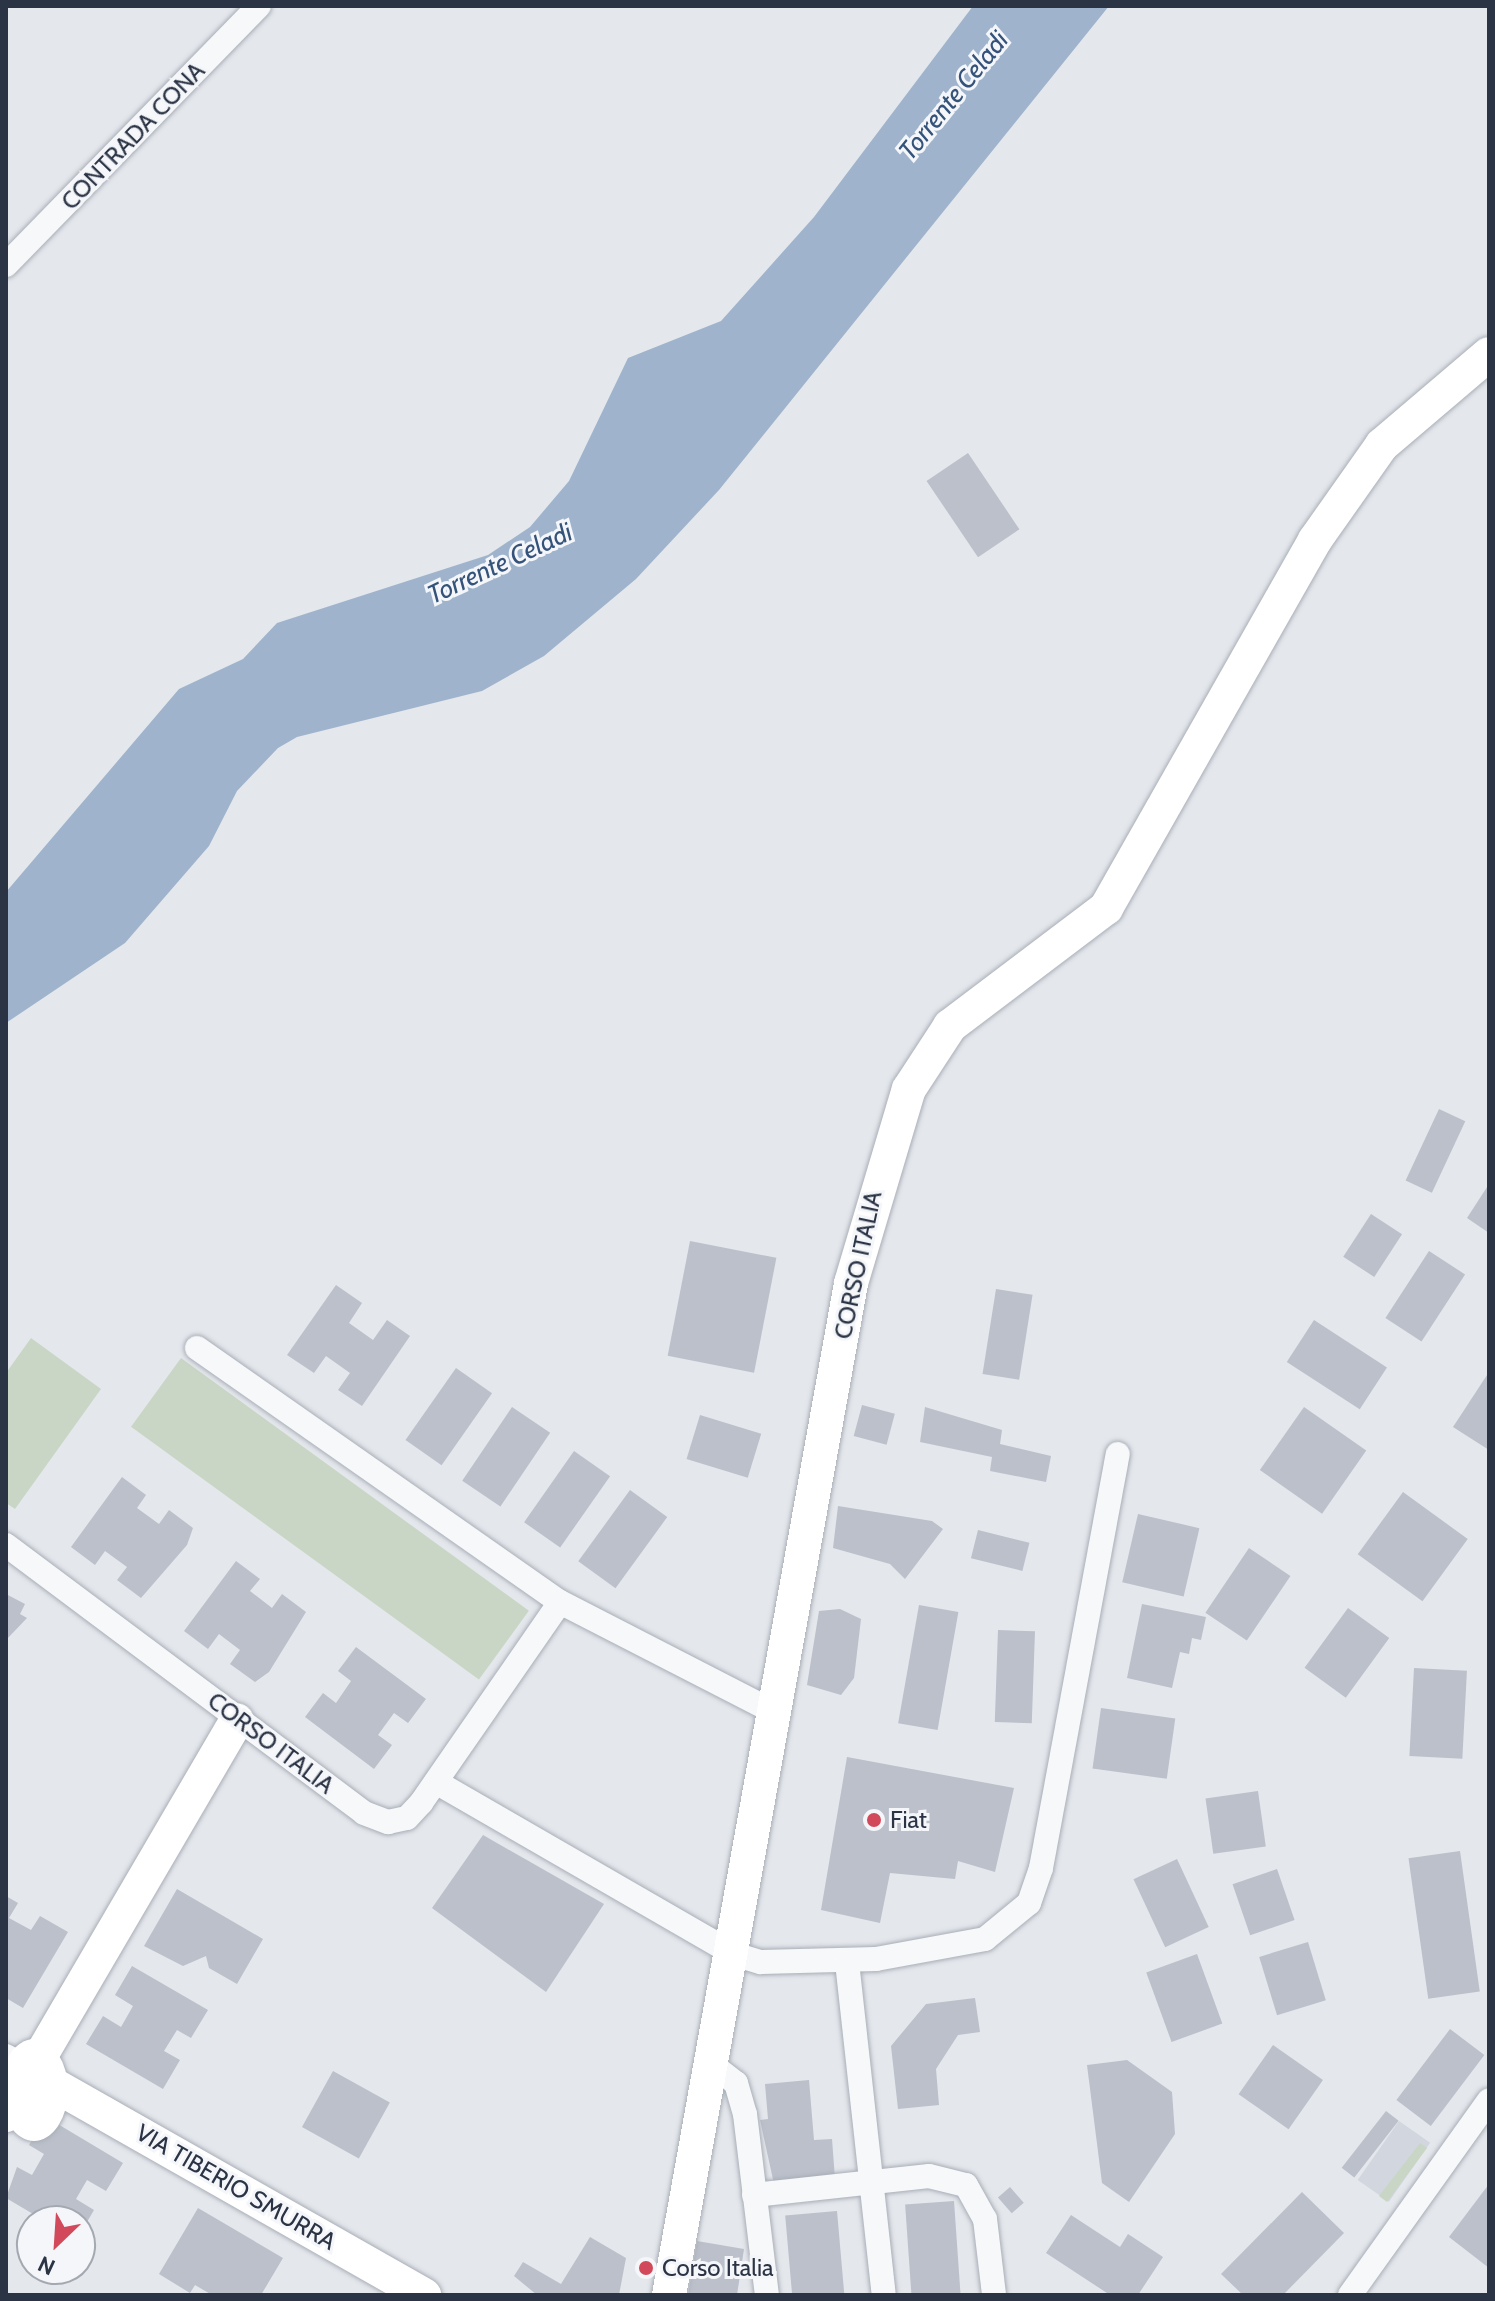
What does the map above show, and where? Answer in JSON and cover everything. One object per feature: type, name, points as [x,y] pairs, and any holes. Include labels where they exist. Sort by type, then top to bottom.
[{"type":"street","name":"CONTRADA CONA","points":[[6,265],[259,6]]},
{"type":"street","name":"CORSO ITALIA","points":[[669,2295],[710,2063],[734,1954],[851,1283],[909,1089],[950,1026],[1106,908],[1214,730],[1315,540],[1382,445],[1489,354]]},
{"type":"street","points":[[197,1348],[560,1602],[774,1712]]},
{"type":"street","points":[[436,1782],[734,1954],[761,1962],[847,1962],[985,1939],[1029,1903],[1118,1454]]},
{"type":"street","name":"CORSO ITALIA","points":[[6,1545],[237,1720],[376,1819],[407,1818],[436,1782],[560,1602]]},
{"type":"street","points":[[6,2115],[27,2069],[237,1720]]},
{"type":"street","points":[[847,1962],[884,2295]]},
{"type":"street","points":[[710,2063],[736,2083],[767,2295]]},
{"type":"street","name":"VIA TIBERIO SMURRA","points":[[27,2069],[424,2295]]},
{"type":"street","points":[[1350,2295],[1489,2100]]},
{"type":"street","points":[[754,2195],[929,2176],[966,2185],[985,2219],[994,2295]]},
{"type":"shaded area","points":[[1399,2121],[1430,2143],[1389,2202],[1358,2180]]},
{"type":"green space","points":[[31,1338],[101,1389],[15,1509],[6,1503],[6,1373]]},
{"type":"green space","points":[[181,1358],[529,1611],[479,1680],[131,1427]]},
{"type":"green space","points":[[1420,2143],[1427,2148],[1387,2202],[1379,2196]]},
{"type":"water","name":"Torrente Celadi","points":[[973,6],[1109,6],[719,490],[636,579],[544,656],[482,691],[297,737],[278,748],[237,791],[209,846],[125,943],[6,1023],[6,892],[179,689],[243,659],[277,623],[488,555],[530,527],[569,481],[628,358],[721,321],[814,217]]},
{"type":"building","points":[[968,453],[1019,529],[978,557],[927,481]]},
{"type":"building","points":[[1439,1109],[1465,1121],[1432,1193],[1406,1181]]},
{"type":"building","points":[[1489,1184],[1489,1233],[1467,1218]]},
{"type":"building","points":[[1371,1214],[1402,1234],[1374,1277],[1343,1257]]},
{"type":"building","points":[[690,1241],[776,1258],[754,1373],[668,1356]]},
{"type":"building","points":[[1429,1251],[1465,1274],[1421,1342],[1385,1318]]},
{"type":"building","points":[[336,1285],[362,1303],[349,1323],[373,1340],[387,1320],[410,1336],[362,1406],[338,1390],[350,1373],[326,1356],[314,1373],[287,1355]]},
{"type":"building","points":[[996,1289],[1033,1295],[1019,1380],[983,1374]]},
{"type":"building","points":[[1314,1320],[1387,1367],[1360,1409],[1287,1362]]},
{"type":"building","points":[[456,1368],[492,1393],[442,1465],[406,1440]]},
{"type":"building","points":[[1489,1372],[1489,1450],[1453,1427]]},
{"type":"building","points":[[862,1405],[895,1414],[887,1445],[854,1436]]},
{"type":"building","points":[[512,1407],[550,1433],[500,1507],[462,1481]]},
{"type":"building","points":[[925,1407],[1002,1430],[1000,1444],[1051,1456],[1046,1482],[990,1471],[992,1457],[920,1442]]},
{"type":"building","points":[[1304,1407],[1366,1451],[1322,1514],[1260,1470]]},
{"type":"building","points":[[700,1415],[761,1434],[748,1478],[687,1459]]},
{"type":"building","points":[[574,1451],[610,1476],[560,1548],[524,1522]]},
{"type":"building","points":[[122,1477],[146,1495],[137,1508],[159,1524],[169,1510],[193,1528],[187,1545],[141,1598],[117,1580],[127,1567],[105,1551],[95,1565],[71,1547]]},
{"type":"building","points":[[630,1490],[667,1517],[615,1588],[578,1561]]},
{"type":"building","points":[[1403,1492],[1468,1539],[1422,1601],[1358,1554]]},
{"type":"building","points":[[838,1506],[932,1521],[943,1529],[905,1579],[890,1564],[833,1548]]},
{"type":"building","points":[[1138,1514],[1199,1528],[1184,1596],[1122,1582]]},
{"type":"building","points":[[978,1530],[1029,1543],[1022,1571],[971,1558]]},
{"type":"building","points":[[1249,1548],[1290,1576],[1247,1641],[1205,1613]]},
{"type":"building","points":[[236,1561],[260,1579],[250,1591],[272,1608],[282,1594],[306,1612],[269,1672],[255,1682],[230,1664],[240,1650],[219,1634],[208,1649],[184,1631]]},
{"type":"building","points":[[6,1594],[25,1604],[20,1614],[27,1618],[6,1640]]},
{"type":"building","points":[[1142,1604],[1206,1617],[1201,1640],[1192,1638],[1189,1654],[1180,1652],[1172,1688],[1127,1678]]},
{"type":"building","points":[[919,1605],[958,1612],[938,1730],[898,1723]]},
{"type":"building","points":[[1348,1608],[1389,1638],[1346,1698],[1305,1668]]},
{"type":"building","points":[[840,1609],[861,1619],[854,1678],[841,1695],[807,1685],[819,1611]]},
{"type":"building","points":[[998,1630],[1035,1631],[1032,1723],[995,1722]]},
{"type":"building","points":[[356,1647],[426,1699],[408,1723],[394,1713],[378,1735],[392,1745],[374,1769],[305,1717],[323,1693],[336,1703],[351,1681],[338,1671]]},
{"type":"building","points":[[1414,1668],[1467,1671],[1462,1759],[1409,1756]]},
{"type":"building","points":[[1101,1708],[1175,1718],[1167,1779],[1093,1768]]},
{"type":"building","points":[[847,1757],[1014,1788],[995,1872],[958,1861],[955,1879],[890,1873],[880,1923],[821,1910]]},
{"type":"building","points":[[1258,1791],[1266,1846],[1213,1854],[1206,1798]]},
{"type":"building","points":[[483,1835],[604,1904],[546,1992],[432,1908]]},
{"type":"building","points":[[1460,1851],[1480,1992],[1428,1999],[1409,1858]]},
{"type":"building","points":[[1177,1859],[1209,1927],[1165,1947],[1133,1879]]},
{"type":"building","points":[[1277,1869],[1295,1920],[1250,1935],[1233,1884]]},
{"type":"building","points":[[177,1889],[263,1939],[237,1984],[209,1968],[206,1956],[183,1966],[144,1946]]},
{"type":"building","points":[[6,1896],[18,1903],[9,1918],[31,1930],[40,1916],[68,1932],[23,2008],[6,1998]]},
{"type":"building","points":[[1308,1942],[1326,2000],[1277,2015],[1259,1957]]},
{"type":"building","points":[[1197,1954],[1222,2024],[1172,2042],[1146,1972]]},
{"type":"building","points":[[132,1966],[208,2010],[191,2038],[177,2030],[164,2051],[180,2060],[163,2089],[86,2044],[103,2016],[121,2027],[133,2006],[115,1995]]},
{"type":"building","points":[[975,1998],[980,2032],[958,2035],[936,2069],[939,2105],[898,2109],[891,2046],[926,2004]]},
{"type":"building","points":[[1450,2029],[1484,2055],[1431,2126],[1396,2100]]},
{"type":"building","points":[[1273,2045],[1323,2080],[1289,2129],[1239,2094]]},
{"type":"building","points":[[1127,2060],[1172,2092],[1175,2134],[1129,2202],[1102,2183],[1087,2065]]},
{"type":"building","points":[[333,2071],[390,2103],[359,2158],[302,2127]]},
{"type":"building","points":[[809,2080],[814,2140],[832,2139],[835,2179],[774,2184],[760,2120],[768,2119],[765,2084]]},
{"type":"building","points":[[1386,2111],[1399,2121],[1354,2178],[1342,2168]]},
{"type":"building","points":[[46,2117],[123,2163],[106,2191],[87,2180],[76,2199],[86,2205],[18,2205],[6,2198],[17,2167],[32,2175],[44,2154],[29,2145]]},
{"type":"building","points":[[1489,2184],[1489,2268],[1449,2237]]},
{"type":"building","points":[[1010,2187],[1024,2203],[1012,2213],[998,2197]]},
{"type":"building","points":[[1302,2192],[1344,2233],[1283,2295],[1243,2295],[1221,2274]]},
{"type":"building","points":[[954,2201],[961,2295],[911,2295],[905,2204]]},
{"type":"building","points":[[198,2208],[283,2258],[261,2295],[212,2295],[195,2285],[190,2293],[159,2274]]},
{"type":"building","points":[[837,2211],[844,2295],[792,2295],[785,2216]]},
{"type":"building","points":[[1071,2215],[1120,2247],[1128,2234],[1163,2257],[1138,2295],[1110,2295],[1046,2253]]},
{"type":"building","points":[[590,2237],[626,2258],[619,2295],[537,2295],[514,2276],[523,2262],[561,2284]]},
{"type":"building","points":[[697,2241],[744,2249],[737,2295],[688,2295]]},
{"type":"place","name":"Fiat","points":[[874,1820]]},
{"type":"place","name":"Corso Italia","points":[[646,2268]]}]
